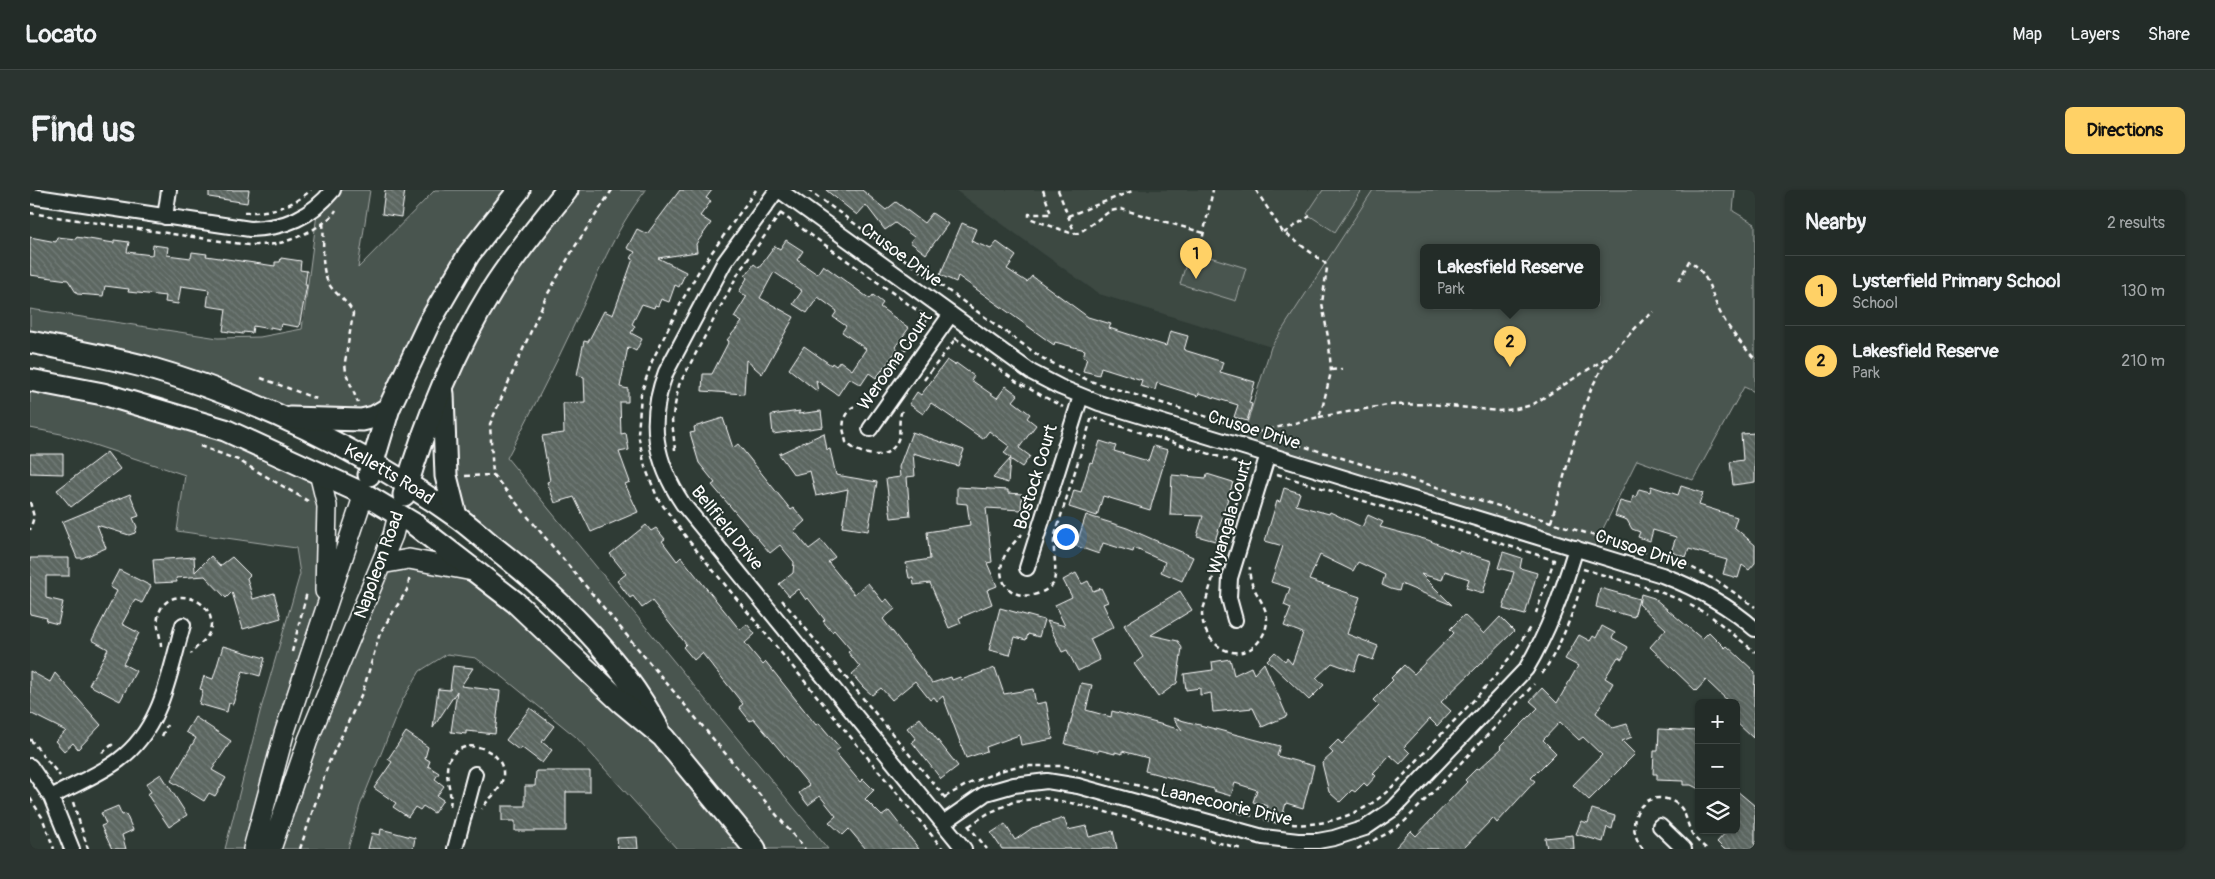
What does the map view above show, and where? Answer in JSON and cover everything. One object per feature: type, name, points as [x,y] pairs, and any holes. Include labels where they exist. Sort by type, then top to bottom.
[{"type":"main road","name":"Napoleon Road","points":[[253,849],[284,734],[364,494],[389,408],[429,323],[448,289],[474,248],[519,190]]},
{"type":"main road","name":"Napoleon Road","points":[[271,849],[308,740],[393,535],[414,460],[442,384],[492,290],[520,249],[567,190]]},
{"type":"main road","name":"Kelletts Road","points":[[30,342],[147,368],[233,397],[284,418],[373,463],[408,483],[456,516],[519,566],[587,630],[618,665],[640,696],[663,737],[755,849]]},
{"type":"main road","name":"Kelletts Road","points":[[30,380],[103,394],[225,430],[364,494],[398,515],[478,572],[562,645],[621,702],[663,737]]},
{"type":"main road","points":[[442,384],[446,476],[456,516]]},
{"type":"main road","points":[[284,418],[362,420],[374,418],[389,408]]},
{"type":"main road","points":[[319,473],[327,506],[325,607]]},
{"type":"main road","points":[[381,564],[409,559],[478,572]]},
{"type":"street","points":[[165,217],[169,190]]},
{"type":"street","points":[[30,196],[228,227],[269,228],[299,219],[309,213],[333,190]]},
{"type":"street","name":"Crusoe Drive","points":[[778,190],[1031,372],[1081,396],[1682,582],[1717,601],[1755,629]]},
{"type":"street","name":"Bellfield Drive","points":[[778,190],[724,263],[666,372],[660,386],[656,414],[655,431],[660,460],[669,484],[683,504],[964,849]]},
{"type":"street","name":"Weroona Court","points":[[870,429],[951,314]]},
{"type":"street","name":"Bostock Court","points":[[1027,568],[1081,396]]},
{"type":"street","name":"Wyangala Court","points":[[1235,620],[1229,598],[1230,578],[1268,454]]},
{"type":"street","name":"Laanecoorie Drive","points":[[943,823],[986,793],[1014,784],[1047,781],[1078,786],[1246,833],[1281,840],[1318,841],[1365,828],[1381,818],[1405,797],[1526,669],[1539,648],[1554,614],[1576,548]]},
{"type":"street","points":[[51,797],[116,762],[143,737],[150,727],[161,703],[183,625]]},
{"type":"street","points":[[30,766],[51,797],[72,849]]},
{"type":"street","points":[[455,849],[475,774]]},
{"type":"street","points":[[1660,826],[1684,849]]},
{"type":"path","points":[[238,212],[276,210],[296,201],[311,190]]},
{"type":"path","points":[[612,190],[574,248],[546,297],[490,424],[493,475],[805,849]]},
{"type":"path","points":[[756,190],[700,269],[652,361],[641,394],[639,412],[638,434],[645,467],[658,499],[666,512],[942,849]]},
{"type":"path","points":[[808,190],[994,324],[1062,369],[1090,381],[1686,565],[1716,580],[1755,607]]},
{"type":"path","points":[[1043,190],[1051,214],[1029,214],[1029,218],[1075,234]]},
{"type":"path","points":[[1058,190],[1075,234]]},
{"type":"path","points":[[1068,216],[1135,190]]},
{"type":"path","points":[[1199,254],[1213,190]]},
{"type":"path","points":[[1256,190],[1284,233],[1325,264],[1327,268],[1322,303],[1329,343],[1331,370],[1323,405],[1318,417]]},
{"type":"path","points":[[1075,234],[1110,211],[1121,209],[1204,233]]},
{"type":"path","points":[[676,453],[672,420],[679,386],[736,277],[781,212],[933,322]]},
{"type":"path","points":[[1284,233],[1310,216]]},
{"type":"path","points":[[323,223],[325,276],[334,292],[350,308],[353,314],[345,356],[346,373],[360,408],[354,407]]},
{"type":"path","points":[[1679,281],[1689,261],[1697,265],[1710,286],[1722,317],[1755,359]]},
{"type":"path","points":[[1258,433],[1318,417],[1388,404],[1431,404],[1479,410],[1516,409],[1544,398],[1608,357],[1644,319],[1654,312]]},
{"type":"path","points":[[1551,522],[1583,410],[1591,389],[1608,357]]},
{"type":"path","points":[[1331,370],[1342,369]]},
{"type":"path","points":[[261,378],[320,400]]},
{"type":"path","points":[[1088,416],[1250,466]]},
{"type":"path","points":[[200,446],[238,460],[309,502]]},
{"type":"path","points":[[1273,473],[1554,560],[1536,614]]},
{"type":"path","points":[[464,476],[493,475]]},
{"type":"path","points":[[30,502],[34,517],[30,530]]},
{"type":"path","points":[[1582,568],[1655,590],[1686,602],[1719,622],[1755,652]]},
{"type":"path","points":[[300,849],[329,762],[363,691],[380,633],[407,590],[410,574]]},
{"type":"path","points":[[291,658],[308,588]]},
{"type":"path","points":[[776,593],[946,798],[966,785],[1018,766],[1064,766],[1280,823],[1312,824],[1328,822],[1363,809],[1390,788],[1492,680],[1516,651],[1533,623]]},
{"type":"path","points":[[30,739],[58,776]]},
{"type":"path","points":[[30,798],[42,817],[54,849]]},
{"type":"path","points":[[969,826],[986,814],[1015,801],[1044,798],[1076,804],[1242,849]]},
{"type":"path","points":[[72,802],[88,849]]},
{"type":"path","points":[[965,822],[987,849]]},
{"type":"shaded area","points":[[333,190],[370,190],[358,268],[435,190],[519,190],[389,408],[283,418],[30,342],[30,309],[218,338],[260,337],[302,329],[318,206]]},
{"type":"shaded area","points":[[567,190],[646,190],[624,222],[606,256],[558,359],[507,458],[828,849],[677,849],[576,737],[504,678],[476,658],[447,654],[420,671],[403,699],[360,806],[348,849],[271,849],[381,564],[478,572],[621,702],[618,665],[456,516],[442,384]]},
{"type":"shaded area","points":[[955,190],[1373,190],[1271,347],[1099,294]]},
{"type":"shaded area","points":[[1323,190],[1362,190],[1335,232],[1307,214]]},
{"type":"shaded area","points":[[1373,190],[1735,190],[1733,211],[1755,224],[1755,392],[1744,387],[1693,480],[1637,460],[1591,553],[1240,446],[1271,347]]},
{"type":"shaded area","points":[[1190,251],[1246,268],[1236,301],[1180,284]]},
{"type":"shaded area","points":[[30,380],[103,394],[319,473],[325,607],[253,849],[225,849],[260,712],[300,574],[296,548],[177,531],[185,475],[61,434],[30,428]]},
{"type":"building","points":[[209,190],[249,190],[247,203],[209,197]]},
{"type":"building","points":[[385,190],[405,190],[401,217],[382,214]]},
{"type":"building","points":[[680,190],[712,190],[706,198],[711,201],[700,216],[711,223],[696,244],[697,252],[658,258],[686,272],[679,287],[675,285],[669,302],[661,299],[658,306],[655,305],[654,308],[642,304],[632,324],[635,326],[631,333],[642,339],[636,351],[628,347],[620,387],[628,389],[628,402],[620,402],[621,434],[626,433],[629,450],[619,452],[630,482],[625,484],[638,512],[591,532],[574,497],[555,503],[547,482],[550,481],[542,436],[564,433],[563,403],[585,402],[584,377],[577,375],[584,341],[588,342],[604,311],[613,315],[633,259],[631,258],[635,252],[627,248],[637,229],[647,234]]},
{"type":"building","points":[[826,190],[862,190],[886,210],[896,202],[924,223],[932,213],[948,224],[926,254],[910,242],[914,237],[895,223],[885,230],[866,205],[857,215]]},
{"type":"building","points":[[962,223],[976,229],[971,241],[991,249],[997,242],[1016,256],[1007,269],[1027,282],[1032,276],[1088,317],[1111,324],[1109,328],[1166,346],[1170,331],[1188,336],[1184,350],[1223,362],[1220,372],[1255,382],[1249,403],[1252,404],[1247,421],[1234,417],[1238,405],[1199,393],[1198,396],[1157,383],[1155,390],[1140,386],[1142,380],[1101,367],[1099,375],[1083,371],[1087,358],[1083,357],[1085,350],[1055,342],[1054,345],[958,276],[956,282],[940,275]]},
{"type":"building","points":[[30,237],[56,242],[57,237],[76,239],[76,237],[114,243],[114,240],[129,242],[127,252],[152,255],[153,245],[168,247],[167,255],[191,258],[192,252],[207,254],[206,256],[275,266],[275,262],[280,262],[281,258],[301,261],[300,270],[307,271],[305,285],[307,285],[299,327],[281,324],[280,329],[270,327],[270,329],[253,326],[252,333],[243,332],[243,334],[223,331],[226,309],[207,306],[209,290],[181,286],[178,304],[165,302],[166,296],[128,292],[129,289],[105,286],[103,296],[77,294],[68,280],[30,275]]},
{"type":"building","points":[[786,240],[803,251],[797,260],[817,274],[823,265],[870,299],[873,295],[883,303],[880,307],[909,328],[895,347],[898,349],[876,378],[869,373],[861,385],[849,378],[838,395],[816,380],[818,392],[789,369],[804,346],[831,365],[832,363],[836,366],[840,361],[852,370],[866,349],[842,332],[846,326],[833,317],[837,311],[818,297],[807,313],[793,304],[802,291],[774,272],[760,298],[794,317],[762,374],[746,360],[744,394],[702,391],[703,374],[712,374],[729,341],[727,340],[742,322],[734,317],[747,296],[739,292],[747,278],[745,276],[754,264],[759,268],[775,246],[780,249]]},
{"type":"building","points":[[947,360],[955,365],[956,363],[974,376],[971,380],[997,398],[1006,386],[1018,395],[1013,401],[1030,414],[1027,418],[1036,425],[1019,448],[1030,456],[1022,467],[1004,453],[1009,446],[989,431],[983,439],[931,403],[923,414],[909,404],[917,392],[921,395]]},
{"type":"building","points":[[800,411],[798,414],[821,411],[823,427],[773,434],[771,415]]},
{"type":"building","points":[[723,418],[733,448],[738,444],[791,510],[794,508],[805,521],[794,531],[809,549],[821,540],[835,557],[828,562],[854,594],[868,583],[883,602],[887,599],[895,609],[883,619],[932,683],[951,677],[952,680],[960,677],[961,680],[995,668],[1004,694],[1033,689],[1036,704],[1046,702],[1053,739],[1021,745],[1019,735],[986,747],[987,751],[966,758],[943,696],[937,701],[934,697],[930,700],[915,681],[892,700],[881,688],[872,695],[863,687],[852,674],[860,667],[848,652],[851,650],[834,630],[832,632],[808,598],[806,600],[798,589],[789,596],[779,584],[793,573],[794,562],[780,545],[770,553],[712,485],[715,483],[699,463],[690,433],[695,432],[694,427]]},
{"type":"building","points":[[912,432],[964,450],[958,466],[913,453],[915,476],[907,477],[910,516],[891,518],[886,479],[900,477],[899,467]]},
{"type":"building","points":[[824,433],[827,450],[830,449],[836,475],[877,482],[868,531],[842,527],[848,489],[816,496],[810,471],[794,475],[779,454]]},
{"type":"building","points":[[1755,433],[1755,482],[1733,485],[1730,462],[1743,460],[1741,434]]},
{"type":"building","points":[[1100,441],[1116,446],[1114,451],[1148,461],[1153,446],[1168,450],[1150,510],[1103,496],[1097,516],[1069,507],[1074,490],[1081,492],[1090,462],[1093,463]]},
{"type":"building","points":[[107,452],[120,469],[71,507],[57,490]]},
{"type":"building","points":[[30,454],[63,454],[63,474],[30,473]]},
{"type":"building","points":[[1010,459],[1008,483],[993,478]]},
{"type":"building","points":[[1207,474],[1233,482],[1215,541],[1197,536],[1203,516],[1170,515],[1172,475],[1206,478]]},
{"type":"building","points":[[1651,486],[1678,495],[1681,486],[1703,493],[1699,505],[1737,517],[1734,527],[1755,545],[1755,563],[1749,570],[1742,565],[1738,578],[1723,574],[1727,560],[1689,549],[1686,557],[1671,552],[1676,537],[1653,530],[1650,541],[1638,537],[1640,532],[1632,529],[1627,520],[1615,516],[1620,501],[1631,504],[1633,496],[1636,497],[1639,489],[1650,492]]},
{"type":"building","points":[[957,487],[1008,490],[1008,493],[1022,494],[1021,510],[986,508],[992,562],[987,563],[997,586],[987,590],[992,604],[959,618],[961,623],[949,628],[930,583],[914,585],[913,578],[909,578],[906,563],[930,559],[927,532],[970,525],[967,504],[957,503]]},
{"type":"building","points":[[1284,488],[1300,493],[1296,505],[1329,514],[1330,512],[1362,527],[1368,515],[1383,522],[1380,527],[1428,540],[1459,553],[1459,551],[1492,561],[1483,593],[1466,588],[1469,579],[1445,571],[1442,580],[1421,574],[1452,605],[1401,584],[1399,591],[1382,585],[1385,575],[1358,562],[1353,571],[1320,555],[1309,580],[1360,597],[1347,634],[1378,646],[1373,660],[1359,655],[1354,671],[1332,663],[1316,678],[1324,685],[1309,700],[1267,660],[1275,652],[1285,661],[1287,658],[1292,664],[1303,633],[1284,626],[1291,608],[1284,605],[1290,588],[1271,582],[1283,546],[1265,541],[1277,501],[1280,502]]},
{"type":"building","points":[[130,494],[139,516],[133,518],[137,527],[135,533],[129,535],[97,525],[106,548],[82,558],[77,558],[62,522]]},
{"type":"building","points":[[1086,515],[1127,528],[1193,557],[1182,581],[1161,572],[1165,562],[1134,548],[1133,552],[1103,543],[1099,554],[1076,546]]},
{"type":"building","points":[[646,525],[651,531],[656,528],[665,539],[662,541],[677,561],[681,557],[740,630],[747,624],[755,634],[745,643],[763,665],[766,662],[816,725],[819,723],[840,748],[835,752],[860,782],[863,779],[874,790],[865,799],[882,816],[889,811],[919,849],[866,849],[849,829],[843,835],[829,822],[836,816],[820,796],[808,805],[799,793],[809,785],[754,719],[750,721],[739,707],[743,704],[702,653],[694,660],[683,647],[686,644],[652,601],[642,608],[633,596],[630,598],[617,581],[626,574],[610,554]]},
{"type":"building","points":[[1503,552],[1522,558],[1520,568],[1537,573],[1525,615],[1503,609],[1514,572],[1498,568]]},
{"type":"building","points":[[211,556],[220,566],[232,557],[250,575],[247,578],[253,599],[274,593],[281,618],[243,629],[232,592],[226,598],[205,576],[176,578],[177,582],[155,583],[153,560],[194,557],[195,572]]},
{"type":"building","points":[[30,558],[69,558],[69,576],[46,576],[46,598],[63,602],[58,624],[46,621],[47,618],[30,614]]},
{"type":"building","points":[[119,570],[151,586],[142,603],[135,600],[122,624],[139,633],[123,664],[136,671],[120,701],[89,685],[108,649],[92,640],[117,591],[110,587]]},
{"type":"building","points":[[1076,573],[1082,584],[1088,581],[1093,591],[1101,588],[1108,602],[1103,604],[1114,627],[1090,639],[1100,660],[1078,671],[1067,650],[1062,652],[1047,621],[1065,626],[1055,605],[1072,597],[1063,580]]},
{"type":"building","points":[[1600,588],[1639,599],[1634,617],[1596,607]]},
{"type":"building","points":[[1180,591],[1192,610],[1151,635],[1178,641],[1182,648],[1177,683],[1158,697],[1134,664],[1143,657],[1124,625]]},
{"type":"building","points":[[1641,594],[1654,598],[1702,639],[1709,632],[1725,648],[1727,646],[1755,672],[1753,738],[1740,726],[1740,699],[1726,699],[1706,680],[1696,691],[1650,647],[1666,629],[1639,604]]},
{"type":"building","points":[[1000,608],[1044,620],[1039,637],[1028,634],[1026,640],[1015,637],[1010,655],[989,650]]},
{"type":"building","points":[[1464,615],[1484,634],[1500,617],[1514,631],[1441,702],[1451,711],[1437,726],[1430,719],[1404,747],[1410,753],[1400,764],[1390,755],[1373,773],[1376,776],[1367,786],[1364,783],[1355,792],[1352,790],[1340,802],[1329,792],[1322,763],[1333,753],[1329,749],[1338,740],[1342,744],[1379,706],[1373,700],[1393,680],[1391,678],[1404,665],[1414,674],[1454,633],[1450,629]]},
{"type":"building","points":[[1602,626],[1615,633],[1612,638],[1628,647],[1622,659],[1618,657],[1605,678],[1613,683],[1596,713],[1613,728],[1627,724],[1632,737],[1622,741],[1635,754],[1589,800],[1573,785],[1602,755],[1583,737],[1579,740],[1560,722],[1543,740],[1556,753],[1531,778],[1535,781],[1497,823],[1493,818],[1463,849],[1394,849],[1411,831],[1416,836],[1467,782],[1465,780],[1502,748],[1500,746],[1538,708],[1530,701],[1542,688],[1557,703],[1578,666],[1565,659],[1579,635],[1590,641],[1593,636],[1596,638]]},
{"type":"building","points":[[223,646],[265,658],[260,676],[243,671],[233,704],[229,703],[227,712],[199,704],[203,690],[200,689],[204,676],[213,679]]},
{"type":"building","points":[[1230,659],[1234,675],[1251,667],[1254,674],[1264,663],[1287,716],[1262,727],[1253,708],[1213,712],[1211,693],[1200,695],[1200,688],[1186,690],[1184,674],[1213,670],[1212,662]]},
{"type":"building","points":[[453,666],[473,668],[461,686],[500,691],[495,734],[466,731],[466,734],[451,732],[457,691],[433,728],[438,689],[450,690]]},
{"type":"building","points":[[30,671],[50,682],[55,673],[101,725],[78,749],[73,743],[64,751],[55,741],[66,731],[30,713]]},
{"type":"building","points":[[1081,683],[1092,685],[1086,710],[1111,717],[1112,711],[1182,730],[1173,718],[1280,746],[1277,756],[1314,766],[1303,808],[1286,803],[1282,817],[1266,813],[1268,806],[1253,802],[1257,790],[1235,783],[1231,796],[1214,791],[1214,789],[1145,771],[1148,758],[1122,751],[1122,754],[1099,750],[1098,752],[1065,744]]},
{"type":"building","points":[[530,708],[554,726],[542,742],[552,750],[542,763],[521,747],[519,750],[506,740]]},
{"type":"building","points":[[195,717],[231,741],[212,770],[226,778],[215,796],[209,793],[204,801],[171,781],[196,738],[186,732]]},
{"type":"building","points":[[920,718],[958,766],[941,779],[912,742],[916,739],[907,728]]},
{"type":"building","points":[[1659,729],[1695,731],[1695,787],[1683,785],[1683,781],[1657,780],[1657,774],[1653,774],[1654,751],[1658,751]]},
{"type":"building","points":[[406,732],[428,747],[425,758],[430,761],[428,766],[439,773],[435,779],[444,786],[437,796],[443,800],[434,813],[423,806],[420,810],[415,807],[408,817],[393,807],[396,803],[374,788],[392,762],[388,759]]},
{"type":"building","points":[[536,771],[590,771],[590,792],[566,792],[566,831],[515,831],[515,821],[502,821],[502,806],[525,806],[525,786],[535,786]]},
{"type":"building","points":[[161,774],[187,815],[169,827],[147,794],[151,792],[146,784]]},
{"type":"building","points":[[1740,793],[1755,806],[1755,849],[1724,849],[1717,842],[1724,834],[1740,834]]},
{"type":"building","points":[[118,806],[122,815],[126,814],[133,830],[122,835],[126,849],[112,849],[101,826],[106,824],[101,813]]},
{"type":"building","points":[[1592,809],[1615,816],[1612,829],[1607,827],[1603,842],[1576,834],[1581,821],[1588,823]]},
{"type":"building","points":[[1064,818],[1068,830],[1086,826],[1089,837],[1113,831],[1117,849],[1002,849],[991,833],[1005,824],[1015,840],[1032,828]]},
{"type":"building","points":[[381,829],[415,838],[413,849],[368,849],[372,833],[380,835]]},
{"type":"building","points":[[1573,835],[1574,849],[1547,849],[1545,838]]},
{"type":"building","points":[[637,837],[638,849],[618,849],[617,838]]},
{"type":"place","name":"Lysterfield Primary School","points":[[1196,279]]},
{"type":"place","name":"Lakesfield Reserve","points":[[1510,367]]}]
